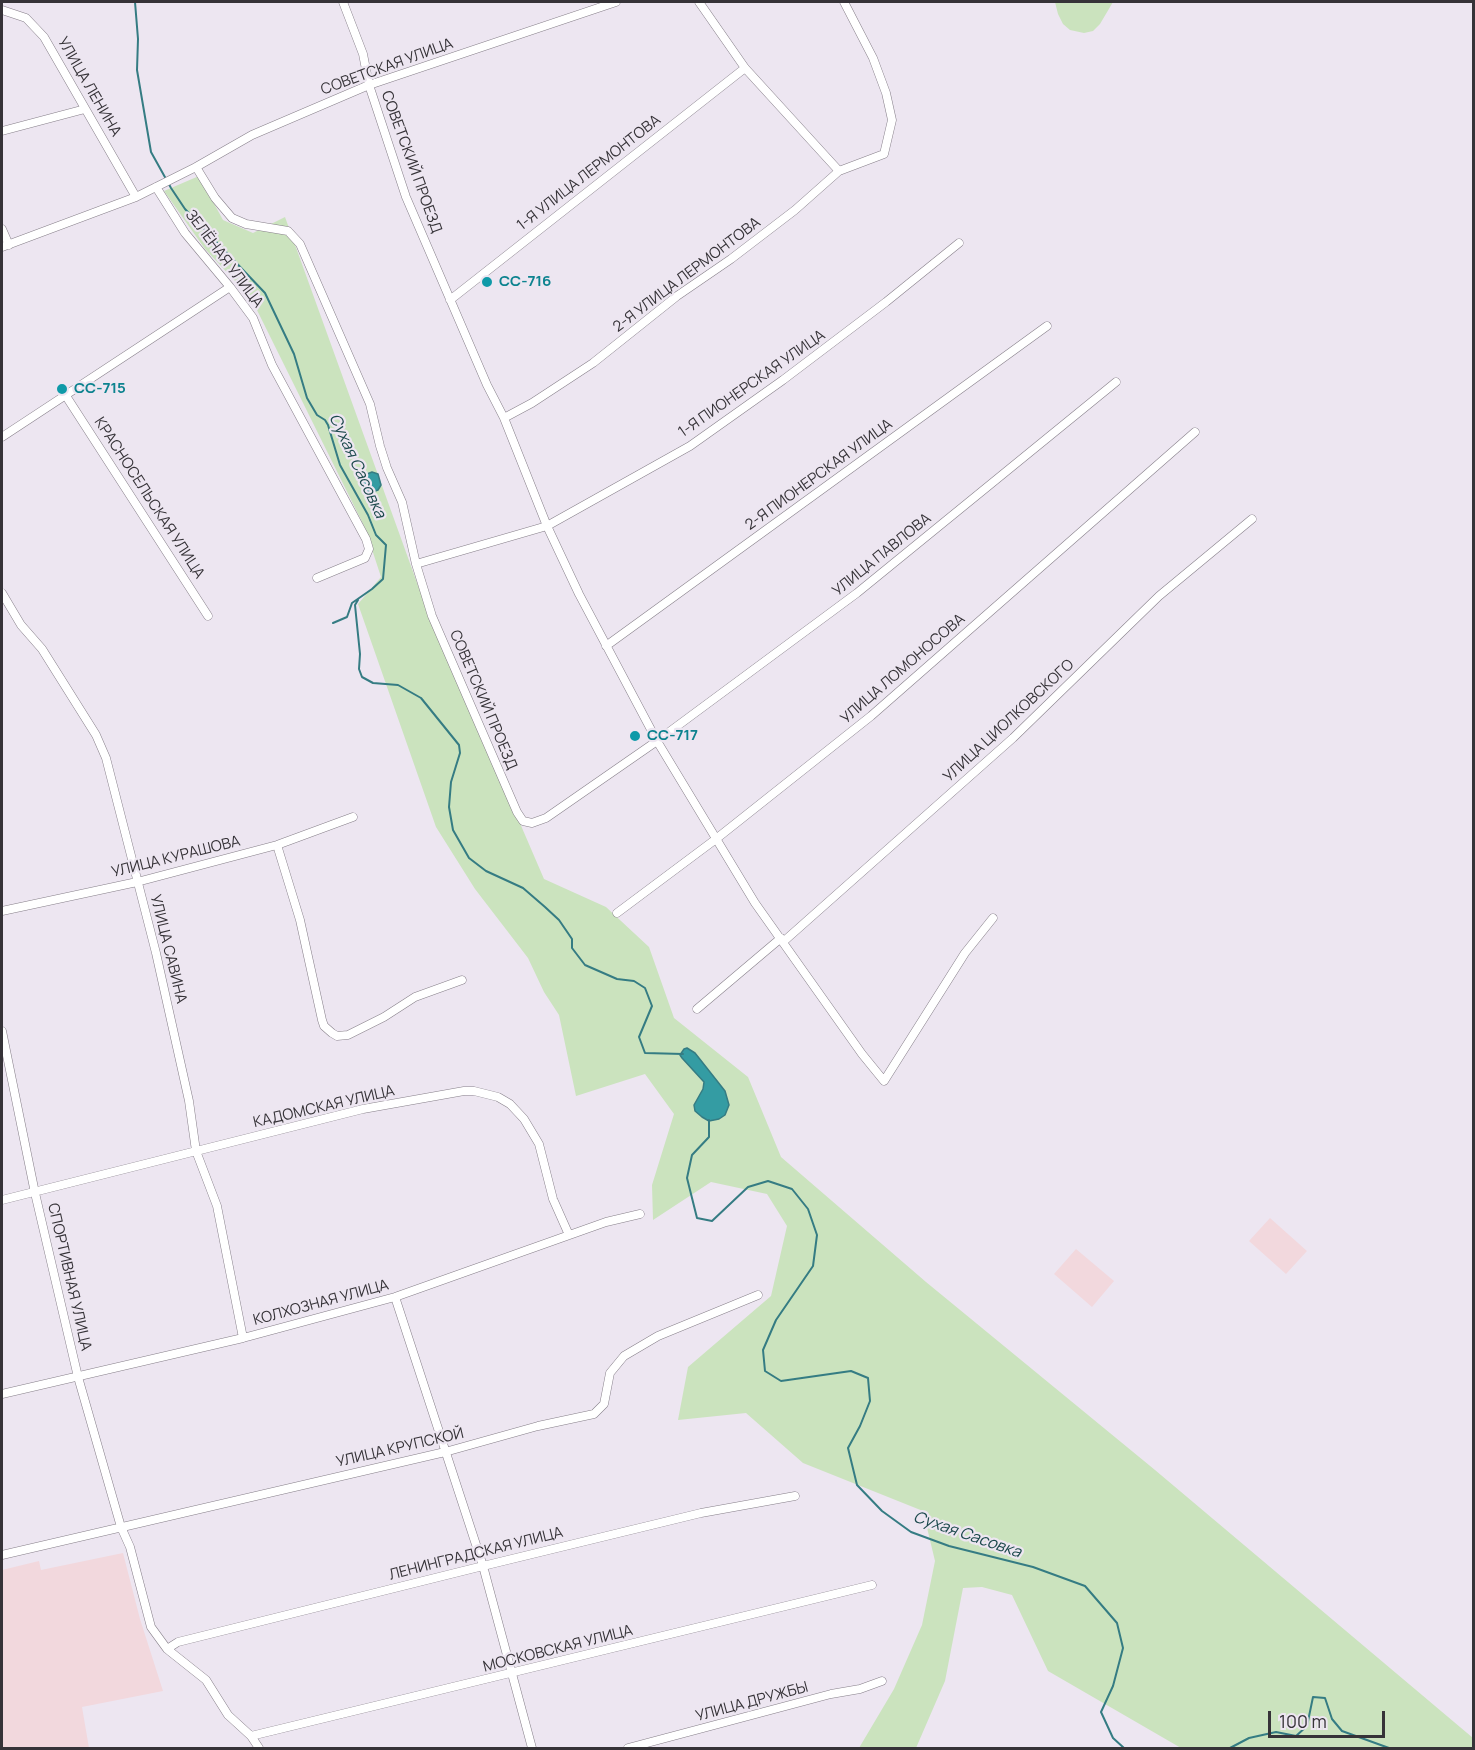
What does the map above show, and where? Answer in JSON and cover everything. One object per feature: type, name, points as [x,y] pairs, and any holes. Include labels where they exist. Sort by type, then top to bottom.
[{"type":"street","name":"СОВЕТСКИЙ ПРОЕЗД","points":[[343,2],[363,54],[369,85],[406,197],[504,418],[547,526],[579,594],[657,741],[755,903],[862,1054],[885,1081],[965,953],[993,918]]},
{"type":"street","name":"СОВЕТСКАЯ УЛИЦА","points":[[158,186],[252,135],[369,85],[616,2]]},
{"type":"street","points":[[699,2],[745,68],[839,171]]},
{"type":"street","name":"2-Я УЛИЦА ЛЕРМОНТОВА","points":[[504,418],[532,403],[594,363],[677,296],[731,259],[795,210],[839,171],[884,154],[892,120],[886,93],[873,58],[844,2]]},
{"type":"street","name":"УЛИЦА ЛЕНИНА","points":[[2,10],[26,18],[39,30],[136,196]]},
{"type":"street","name":"1-Я УЛИЦА ЛЕРМОНТОВА","points":[[450,300],[745,68]]},
{"type":"street","points":[[2,131],[85,109]]},
{"type":"street","name":"ЗЕЛЁНАЯ УЛИЦА","points":[[196,167],[215,198],[232,218],[246,224],[288,231],[300,244],[370,404],[387,468],[402,502],[416,564]]},
{"type":"street","points":[[2,230],[5,246],[158,186]]},
{"type":"street","name":"ЗЕЛЁНАЯ УЛИЦА","points":[[158,186],[185,233],[253,318],[273,365],[366,539],[369,549],[365,558],[317,578]]},
{"type":"street","name":"1-Я ПИОНЕРСКАЯ УЛИЦА","points":[[547,526],[690,446],[783,380],[959,243]]},
{"type":"street","points":[[2,437],[230,287]]},
{"type":"street","name":"2-Я ПИОНЕРСКАЯ УЛИЦА","points":[[606,646],[1047,326]]},
{"type":"street","name":"УЛИЦА ПАВЛОВА","points":[[657,741],[857,593],[1116,382]]},
{"type":"street","name":"КРАСНОСЕЛЬСКАЯ УЛИЦА","points":[[66,396],[208,616]]},
{"type":"street","name":"УЛИЦА ЛОМОНОСОВА","points":[[617,913],[716,839],[871,716],[1195,432]]},
{"type":"street","name":"УЛИЦА ЦИОЛКОВСКОГО","points":[[697,1009],[782,940],[1013,738],[1159,596],[1252,519]]},
{"type":"street","points":[[416,564],[547,526]]},
{"type":"street","name":"СОВЕТСКИЙ ПРОЕЗД","points":[[416,564],[443,643],[523,821],[531,823],[546,818],[657,741]]},
{"type":"street","name":"УЛИЦА САВИНА","points":[[2,593],[21,625],[42,649],[96,735],[114,783],[156,952],[189,1101],[196,1151],[217,1206],[243,1338]]},
{"type":"street","name":"УЛИЦА КУРАШОВА","points":[[2,911],[137,882],[277,845],[353,817]]},
{"type":"street","points":[[277,845],[300,920],[322,1020],[324,1026],[332,1033],[337,1036],[348,1035],[415,998],[462,980]]},
{"type":"street","name":"СПОРТИВНАЯ УЛИЦА","points":[[2,1031],[35,1193],[78,1377],[121,1527],[130,1547],[151,1627],[167,1648],[206,1680],[228,1715],[251,1737],[259,1749]]},
{"type":"street","name":"КАДОМСКАЯ УЛИЦА","points":[[2,1200],[363,1109],[464,1091],[483,1093],[510,1104],[530,1128],[538,1144],[554,1198],[569,1235]]},
{"type":"street","name":"КОЛХОЗНАЯ УЛИЦА","points":[[2,1394],[243,1338],[395,1297],[606,1222],[640,1214]]},
{"type":"street","name":"УЛИЦА КРУПСКОЙ","points":[[2,1555],[445,1452],[538,1426],[594,1414],[604,1404],[610,1373],[624,1356],[658,1336],[758,1295]]},
{"type":"street","points":[[395,1297],[483,1566],[531,1749]]},
{"type":"street","name":"ЛЕНИНГРАДСКАЯ УЛИЦА","points":[[167,1648],[178,1642],[701,1513],[795,1496]]},
{"type":"street","name":"МОСКОВСКАЯ УЛИЦА","points":[[251,1737],[872,1585]]},
{"type":"street","name":"УЛИЦА ДРУЖБЫ","points":[[628,1749],[831,1694],[860,1689],[882,1681]]},
{"type":"shaded area","points":[[1270,1218],[1307,1251],[1286,1274],[1249,1241]]},
{"type":"shaded area","points":[[1076,1249],[1114,1281],[1092,1307],[1054,1274]]},
{"type":"shaded area","points":[[123,1553],[140,1619],[163,1691],[82,1707],[89,1748],[2,1748],[2,1570],[39,1561],[41,1570]]},
{"type":"green space","points":[[1055,2],[1113,2],[1100,24],[1093,31],[1084,33],[1070,30],[1063,24]]},
{"type":"green space","points":[[199,176],[223,220],[253,233],[285,217],[420,591],[544,879],[606,907],[649,947],[674,1018],[748,1077],[781,1157],[926,1282],[1155,1470],[1473,1738],[1473,1748],[1181,1748],[1048,1671],[1012,1595],[982,1587],[963,1588],[945,1681],[916,1748],[859,1748],[894,1689],[922,1625],[935,1561],[923,1511],[803,1463],[746,1413],[678,1420],[688,1367],[771,1296],[787,1226],[767,1194],[711,1182],[653,1220],[652,1185],[674,1114],[645,1074],[576,1096],[559,1015],[544,992],[528,958],[475,889],[436,827],[358,604],[381,577],[365,528],[251,298],[205,249],[164,191]]},
{"type":"water","points":[[372,472],[378,474],[381,485],[378,490],[367,494],[360,481],[362,476]]},
{"type":"water","points":[[687,1048],[695,1053],[725,1091],[729,1105],[725,1115],[719,1119],[709,1121],[695,1111],[694,1105],[703,1089],[704,1082],[680,1055]]},
{"type":"waterway","name":"Сухая Сасовка","points":[[135,2],[138,39],[137,70],[151,152],[185,209],[265,293],[294,354],[307,398],[317,415],[328,425],[340,465],[368,515],[376,535],[386,545],[383,579],[352,603],[347,617],[333,623]]},
{"type":"waterway","name":"Сухая Сасовка","points":[[358,600],[355,605],[360,654],[359,669],[362,677],[373,683],[398,685],[421,698],[459,745],[460,753],[451,782],[449,807],[453,830],[469,858],[486,871],[523,888],[545,907],[559,920],[572,939],[572,948],[585,965],[617,979],[634,981],[645,988],[652,1006],[639,1037],[645,1053],[683,1054]]},
{"type":"waterway","name":"Сухая Сасовка","points":[[709,1120],[709,1137],[692,1155],[687,1178],[697,1218],[712,1221],[748,1187],[768,1181],[792,1189],[808,1209],[817,1235],[813,1266],[776,1320],[763,1350],[765,1371],[781,1381],[851,1371],[868,1378],[870,1401],[848,1448],[857,1485],[882,1511],[911,1532],[949,1546],[1033,1567],[1085,1586],[1117,1623],[1123,1648],[1113,1686],[1101,1712],[1113,1738],[1124,1748]]},
{"type":"waterway","name":"Сухая Сасовка","points":[[1230,1748],[1249,1738],[1276,1732],[1296,1736],[1307,1726],[1313,1697],[1325,1698],[1332,1719],[1342,1731],[1389,1748]]},
{"type":"place","name":"СС-716","points":[[487,282]]},
{"type":"place","name":"СС-715","points":[[62,389]]},
{"type":"place","name":"СС-717","points":[[635,736]]}]
